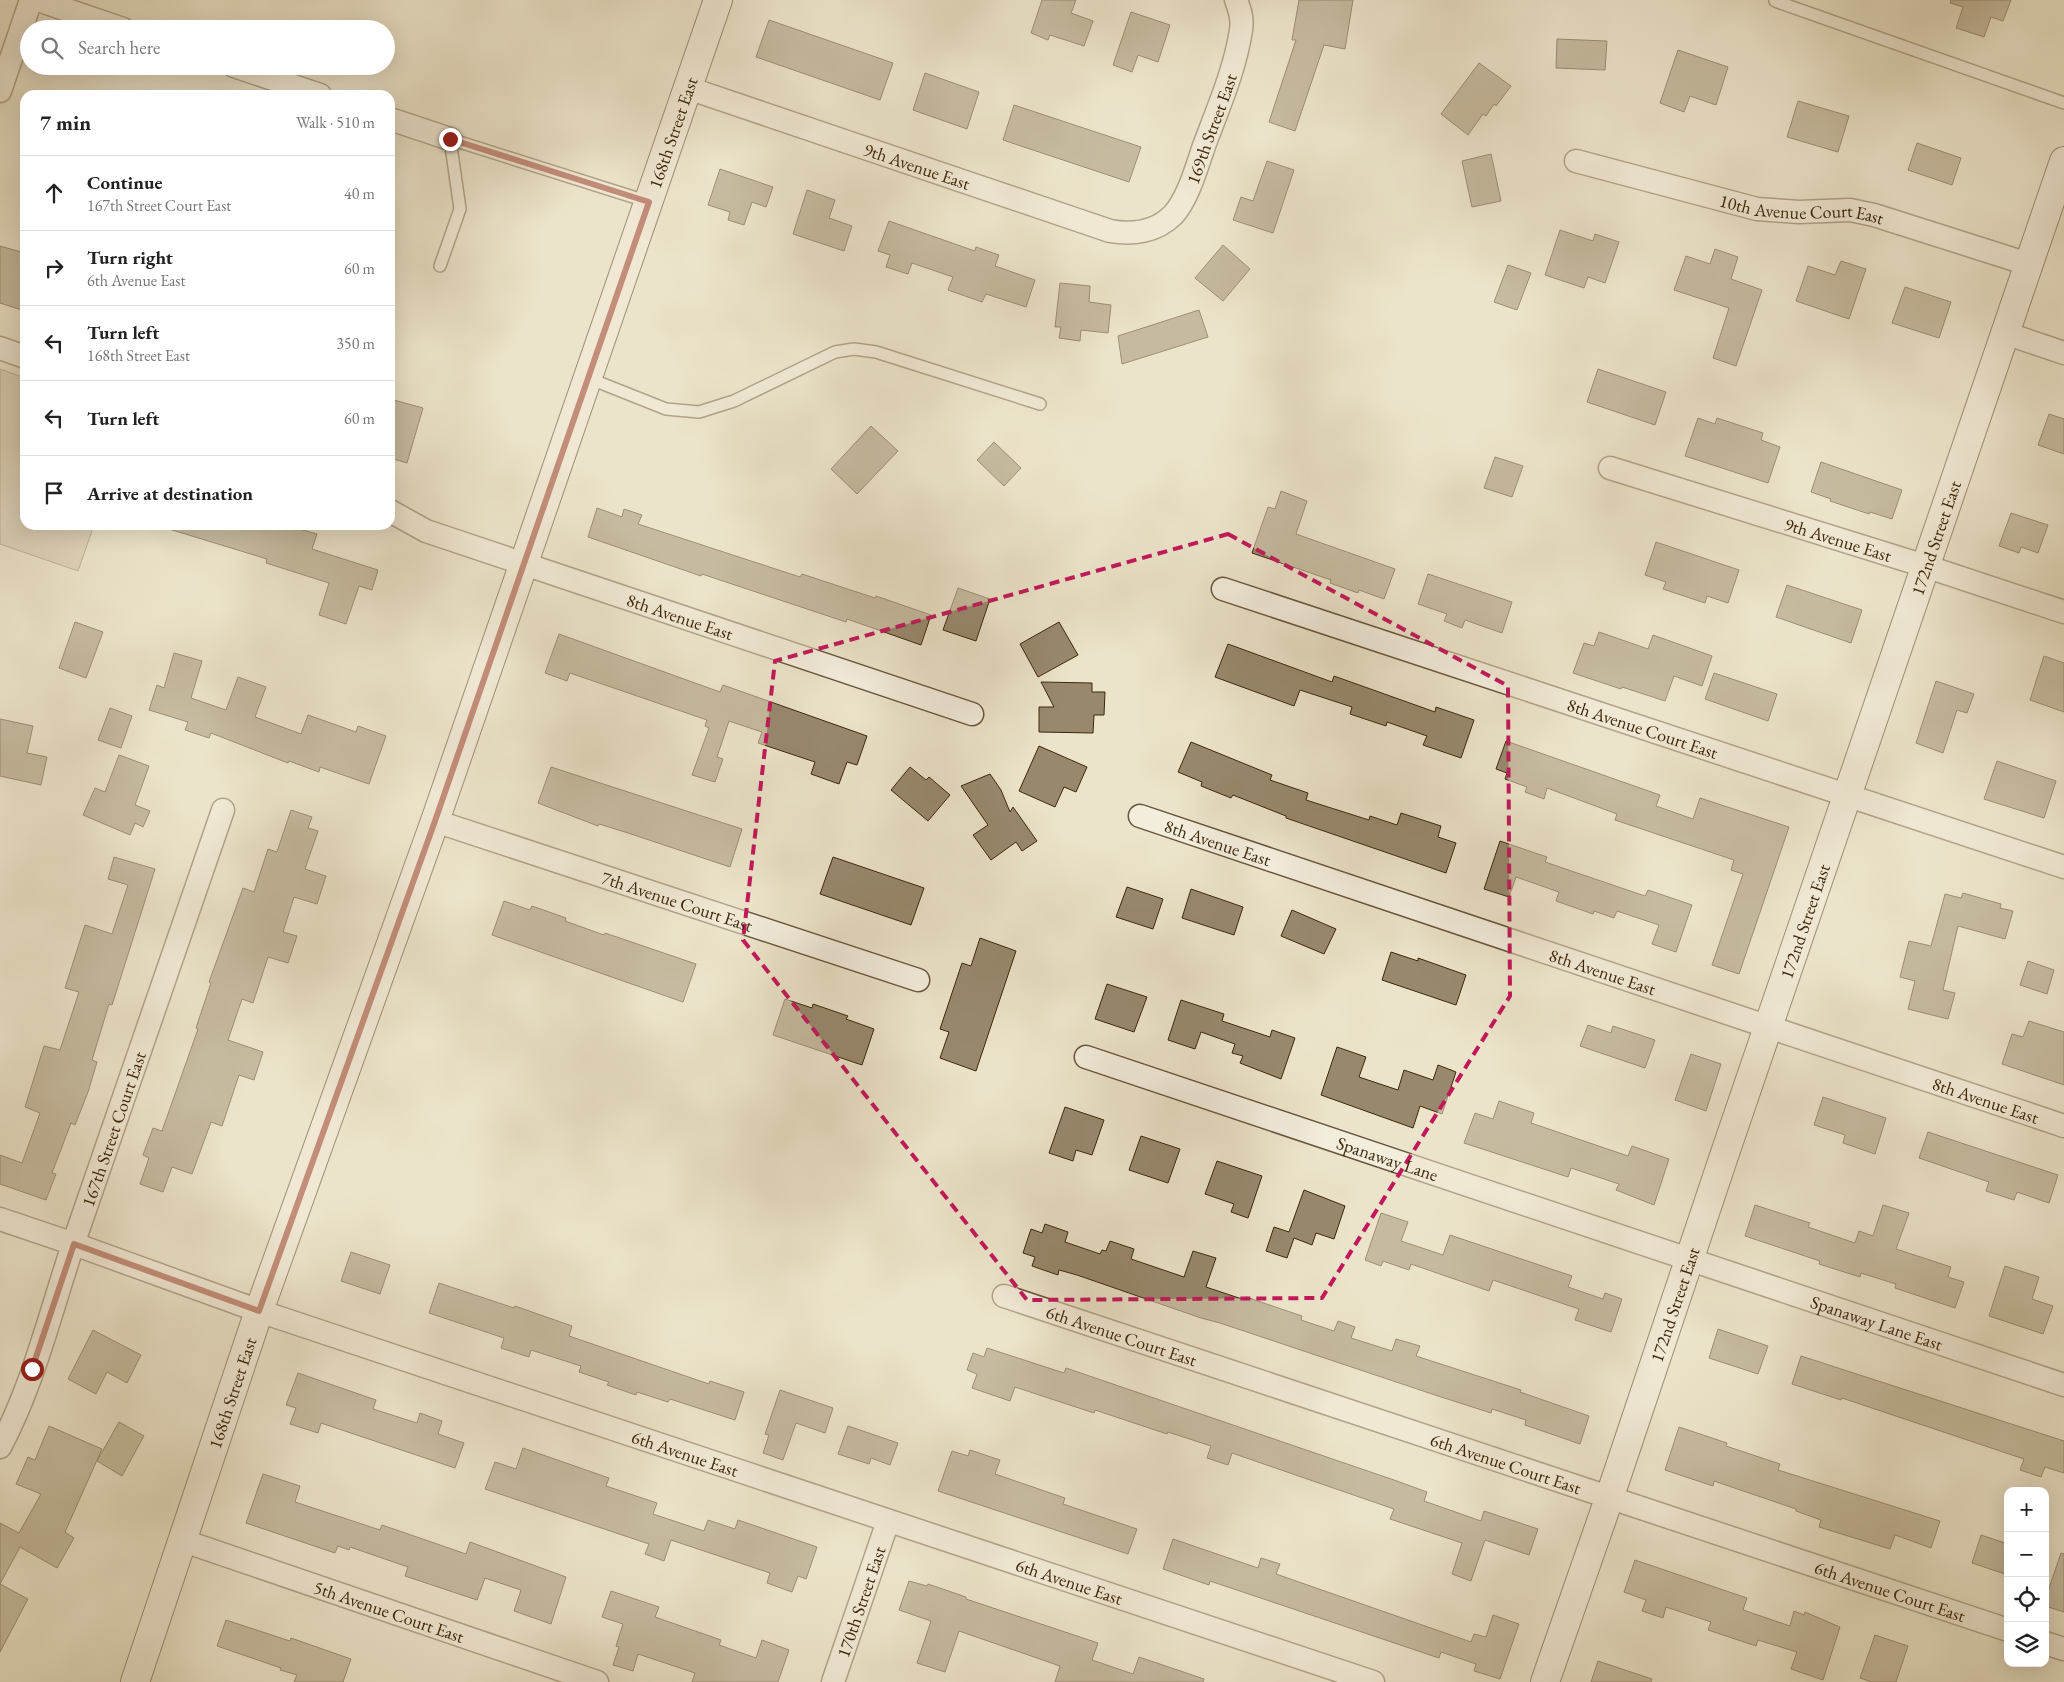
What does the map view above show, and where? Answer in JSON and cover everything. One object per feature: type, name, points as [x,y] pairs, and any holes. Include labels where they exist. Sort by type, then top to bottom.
[{"type":"street","points":[[24,20],[31,0]]},
{"type":"street","points":[[38,0],[97,20]]},
{"type":"street","name":"168th Street East","points":[[135,1682],[259,1311],[435,821],[718,0]]},
{"type":"street","name":"169th Street East","points":[[1150,230],[1163,224],[1174,214],[1189,188],[1233,65],[1242,28],[1239,5]]},
{"type":"street","points":[[0,91],[20,32]]},
{"type":"street","points":[[254,75],[275,84],[300,90]]},
{"type":"street","name":"9th Avenue East","points":[[688,88],[1110,231],[1125,233],[1150,230]]},
{"type":"street","points":[[395,121],[450,139]]},
{"type":"street","name":"10th Avenue Court East","points":[[1576,161],[1758,209],[1799,212],[1850,210],[1874,215],[2028,264]]},
{"type":"street","name":"172nd Street East","points":[[1546,1682],[2064,161]]},
{"type":"street","points":[[2005,333],[2064,353]]},
{"type":"street","points":[[0,348],[20,355]]},
{"type":"street","name":"9th Avenue East","points":[[1610,468],[1925,566],[2064,612]]},
{"type":"street","name":"8th Avenue East","points":[[395,514],[426,530],[972,714]]},
{"type":"street","name":"8th Avenue Court East","points":[[1223,589],[2064,867]]},
{"type":"street","name":"167th Street Court East","points":[[0,1447],[8,1433],[32,1369],[223,810]]},
{"type":"street","name":"8th Avenue East","points":[[1140,816],[2064,1126]]},
{"type":"street","name":"7th Avenue Court East","points":[[435,821],[918,980]]},
{"type":"street","name":"Spanaway Lane","points":[[1086,1057],[1689,1260]]},
{"type":"street","name":"6th Avenue East","points":[[0,1219],[259,1311],[1372,1682]]},
{"type":"street","name":"Spanaway Lane East","points":[[1689,1260],[2064,1385]]},
{"type":"street","name":"6th Avenue Court East","points":[[1004,1296],[1610,1496],[2004,1629]]},
{"type":"street","name":"170th Street East","points":[[833,1682],[888,1521]]},
{"type":"street","name":"5th Avenue Court East","points":[[182,1540],[597,1682]]},
{"type":"street","points":[[2049,1644],[2064,1649]]},
{"type":"lane","points":[[1775,1],[2064,103]]},
{"type":"lane","points":[[440,266],[460,209],[450,139],[649,202]]},
{"type":"lane","points":[[588,378],[666,409],[699,412],[734,401],[835,352],[854,349],[876,352],[1040,404]]},
{"type":"highlighted area","points":[[1228,534],[1508,686],[1510,996],[1322,1298],[1027,1300],[743,940],[775,661]]},
{"type":"shaded area","points":[[0,369],[20,376],[20,530],[92,530],[78,571],[0,544]]},
{"type":"building","points":[[1042,0],[1076,0],[1071,13],[1093,21],[1084,46],[1050,35],[1048,40],[1031,33]]},
{"type":"building","points":[[1299,0],[1353,0],[1345,49],[1324,45],[1295,131],[1269,122],[1296,40],[1292,40]]},
{"type":"building","points":[[1951,0],[2011,0],[2003,21],[1991,17],[1984,37],[1956,28],[1963,7],[1950,3]]},
{"type":"building","points":[[1131,12],[1170,25],[1158,62],[1138,55],[1132,72],[1113,65]]},
{"type":"building","points":[[769,20],[893,63],[880,100],[756,57]]},
{"type":"building","points":[[1557,39],[1607,41],[1605,70],[1556,68]]},
{"type":"building","points":[[1678,50],[1728,67],[1716,105],[1690,96],[1684,112],[1660,103]]},
{"type":"building","points":[[1479,63],[1511,86],[1496,106],[1494,104],[1486,116],[1483,114],[1468,135],[1441,114]]},
{"type":"building","points":[[925,73],[979,92],[967,129],[913,110]]},
{"type":"building","points":[[1798,101],[1849,116],[1838,152],[1787,137]]},
{"type":"building","points":[[1014,105],[1141,147],[1129,182],[1003,140]]},
{"type":"building","points":[[1917,143],[1961,158],[1952,185],[1908,170]]},
{"type":"building","points":[[1491,154],[1501,201],[1472,207],[1462,161]]},
{"type":"building","points":[[1267,161],[1294,170],[1273,233],[1233,220],[1241,197],[1253,201]]},
{"type":"building","points":[[720,169],[773,187],[766,207],[752,202],[744,225],[728,220],[730,212],[708,205]]},
{"type":"building","points":[[807,190],[835,200],[829,218],[852,226],[844,251],[793,234]]},
{"type":"building","points":[[889,221],[975,251],[976,247],[999,255],[995,266],[1035,280],[1026,307],[986,294],[982,302],[948,290],[953,277],[912,263],[908,274],[886,267],[890,255],[878,251]]},
{"type":"building","points":[[1560,230],[1593,241],[1595,234],[1619,242],[1605,283],[1588,277],[1584,288],[1545,275]]},
{"type":"building","points":[[1223,245],[1250,269],[1223,301],[1195,278]]},
{"type":"building","points":[[0,246],[20,252],[20,309],[0,303]]},
{"type":"building","points":[[1715,249],[1738,257],[1731,279],[1762,290],[1736,366],[1713,358],[1729,308],[1674,290],[1686,256],[1710,264]]},
{"type":"building","points":[[1841,261],[1866,269],[1849,319],[1796,301],[1808,266],[1835,275]]},
{"type":"building","points":[[1508,265],[1531,273],[1517,310],[1494,302]]},
{"type":"building","points":[[1060,283],[1090,286],[1089,302],[1111,305],[1108,333],[1081,330],[1080,341],[1059,338],[1061,327],[1055,327]]},
{"type":"building","points":[[1905,287],[1951,302],[1939,338],[1892,323]]},
{"type":"building","points":[[1199,310],[1208,337],[1122,364],[1118,336]]},
{"type":"building","points":[[1598,369],[1666,392],[1655,425],[1587,402]]},
{"type":"building","points":[[395,400],[423,408],[407,463],[395,459]]},
{"type":"building","points":[[2049,414],[2064,419],[2064,454],[2038,445]]},
{"type":"building","points":[[1698,418],[1715,424],[1717,418],[1763,433],[1761,440],[1780,447],[1768,483],[1685,456]]},
{"type":"building","points":[[871,426],[898,451],[857,494],[831,469]]},
{"type":"building","points":[[994,442],[1021,468],[1004,486],[977,460]]},
{"type":"building","points":[[1495,457],[1523,466],[1512,497],[1484,488]]},
{"type":"building","points":[[1821,462],[1902,490],[1892,519],[1870,512],[1869,514],[1830,501],[1831,499],[1811,492]]},
{"type":"building","points":[[1281,491],[1307,501],[1296,534],[1395,569],[1384,599],[1359,590],[1358,593],[1330,583],[1331,580],[1252,553],[1268,507],[1275,509]]},
{"type":"building","points":[[597,508],[622,517],[624,509],[642,515],[638,524],[800,577],[802,574],[931,615],[921,645],[847,619],[846,622],[702,574],[701,576],[588,537]]},
{"type":"building","points":[[2011,513],[2048,525],[2038,553],[2021,547],[2019,553],[1999,546]]},
{"type":"building","points":[[172,530],[303,530],[317,534],[312,549],[378,570],[372,590],[359,586],[346,624],[319,615],[329,583],[266,563],[267,559]]},
{"type":"building","points":[[1656,542],[1739,570],[1728,603],[1707,596],[1705,603],[1663,589],[1666,582],[1645,575]]},
{"type":"building","points":[[1428,574],[1512,602],[1502,633],[1465,620],[1462,628],[1444,621],[1447,614],[1418,604]]},
{"type":"building","points":[[1787,585],[1862,610],[1851,643],[1776,617]]},
{"type":"building","points":[[958,588],[990,599],[976,641],[943,630]]},
{"type":"building","points":[[75,622],[103,632],[86,678],[59,668]]},
{"type":"building","points":[[1059,622],[1078,655],[1038,677],[1020,644]]},
{"type":"building","points":[[1599,632],[1648,649],[1653,635],[1712,656],[1702,686],[1674,676],[1665,701],[1573,673],[1584,643],[1594,646]]},
{"type":"building","points":[[559,634],[720,692],[723,685],[867,736],[857,765],[847,762],[839,784],[811,774],[815,762],[758,743],[762,732],[729,721],[717,757],[723,759],[715,782],[692,775],[709,728],[705,726],[707,720],[570,673],[567,681],[545,673]]},
{"type":"building","points":[[1228,644],[1332,682],[1334,676],[1435,712],[1436,707],[1474,720],[1461,758],[1423,745],[1427,736],[1387,722],[1386,726],[1350,714],[1352,707],[1300,690],[1294,706],[1215,677]]},
{"type":"building","points":[[174,653],[202,661],[191,698],[226,710],[238,677],[266,687],[255,717],[301,734],[308,715],[356,732],[358,726],[386,736],[369,784],[320,767],[319,772],[289,761],[288,763],[211,733],[209,738],[185,730],[188,722],[149,710],[157,685],[164,688]]},
{"type":"building","points":[[2044,656],[2064,663],[2064,712],[2030,700]]},
{"type":"building","points":[[1714,673],[1777,694],[1768,721],[1705,699]]},
{"type":"building","points":[[1936,681],[1974,694],[1967,713],[1957,710],[1943,753],[1916,743]]},
{"type":"building","points":[[1041,682],[1092,683],[1092,692],[1105,692],[1104,715],[1094,715],[1093,733],[1039,732],[1039,707],[1054,707]]},
{"type":"building","points":[[110,708],[132,716],[121,748],[98,740]]},
{"type":"building","points":[[0,719],[33,726],[27,753],[47,757],[41,785],[0,776]]},
{"type":"building","points":[[1506,741],[1660,795],[1656,806],[1693,819],[1700,798],[1789,827],[1739,974],[1712,965],[1743,874],[1731,870],[1734,860],[1615,820],[1617,814],[1547,788],[1544,799],[1525,792],[1527,787],[1505,779],[1507,773],[1496,769]]},
{"type":"building","points":[[1191,742],[1272,775],[1270,780],[1308,793],[1306,800],[1369,820],[1370,816],[1397,825],[1401,813],[1441,826],[1438,837],[1456,843],[1446,873],[1286,818],[1286,816],[1233,795],[1231,798],[1201,786],[1202,782],[1178,772]]},
{"type":"building","points":[[1039,746],[1087,767],[1076,792],[1064,787],[1055,807],[1019,791]]},
{"type":"building","points":[[119,755],[149,766],[135,805],[150,811],[143,827],[135,823],[130,835],[83,815],[95,788],[105,792]]},
{"type":"building","points":[[1997,761],[2056,781],[2044,818],[1984,799]]},
{"type":"building","points":[[551,767],[742,829],[730,867],[628,833],[599,824],[598,826],[538,803]]},
{"type":"building","points":[[910,767],[926,780],[929,777],[950,795],[928,821],[891,790]]},
{"type":"building","points":[[990,774],[1001,790],[1010,812],[1013,807],[1037,841],[1022,851],[1016,842],[991,860],[973,835],[988,825],[961,786]]},
{"type":"building","points":[[291,810],[312,817],[308,828],[318,831],[305,869],[326,876],[317,904],[294,897],[283,932],[297,936],[288,963],[268,957],[253,1003],[242,999],[228,1040],[263,1052],[254,1080],[239,1075],[222,1126],[211,1122],[192,1174],[172,1167],[163,1192],[140,1184],[149,1158],[143,1155],[153,1128],[162,1131],[198,1029],[196,1028],[211,983],[209,982],[243,888],[254,892],[268,849],[277,852]]},
{"type":"building","points":[[1500,841],[1547,857],[1545,862],[1645,896],[1648,890],[1692,905],[1676,952],[1652,944],[1659,925],[1617,911],[1614,918],[1594,911],[1593,914],[1556,901],[1559,892],[1516,877],[1509,897],[1484,889]]},
{"type":"building","points":[[114,857],[155,869],[112,1005],[109,1004],[92,1060],[97,1062],[88,1092],[75,1125],[71,1123],[52,1173],[56,1174],[46,1200],[0,1184],[0,1155],[22,1163],[40,1113],[25,1107],[44,1046],[60,1050],[79,992],[65,988],[85,925],[112,934],[128,885],[108,879]]},
{"type":"building","points":[[833,857],[924,888],[911,925],[820,894]]},
{"type":"building","points":[[1127,887],[1163,899],[1153,929],[1116,917]]},
{"type":"building","points":[[1191,889],[1243,907],[1234,935],[1182,918]]},
{"type":"building","points":[[1963,893],[2001,904],[2000,908],[2013,911],[2005,939],[1958,926],[1943,990],[1955,993],[1948,1019],[1908,1009],[1915,981],[1900,977],[1909,941],[1931,946],[1945,894],[1961,898]]},
{"type":"building","points":[[504,901],[530,910],[532,906],[566,918],[565,921],[604,935],[605,933],[696,964],[683,1002],[492,935]]},
{"type":"building","points":[[1292,910],[1336,929],[1324,954],[1281,936]]},
{"type":"building","points":[[980,938],[1016,951],[976,1071],[940,1058],[949,1032],[940,1029],[962,963],[971,966]]},
{"type":"building","points":[[1391,952],[1418,961],[1418,958],[1466,975],[1456,1005],[1382,980]]},
{"type":"building","points":[[2028,961],[2054,970],[2047,994],[2020,985]]},
{"type":"building","points":[[1107,984],[1147,997],[1134,1032],[1095,1019]]},
{"type":"building","points":[[785,999],[812,1008],[813,1004],[848,1016],[846,1019],[874,1029],[862,1065],[773,1035]]},
{"type":"building","points":[[1181,1000],[1224,1014],[1222,1021],[1270,1037],[1272,1030],[1295,1038],[1281,1079],[1240,1063],[1243,1056],[1232,1053],[1235,1044],[1201,1032],[1195,1049],[1168,1040]]},
{"type":"building","points":[[2029,1021],[2064,1032],[2064,1085],[2002,1064],[2012,1034],[2023,1037]]},
{"type":"building","points":[[1588,1025],[1611,1033],[1613,1026],[1655,1040],[1645,1068],[1580,1046]]},
{"type":"building","points":[[1337,1047],[1366,1057],[1359,1077],[1398,1090],[1404,1070],[1433,1080],[1438,1065],[1456,1072],[1442,1114],[1420,1106],[1413,1128],[1321,1095]]},
{"type":"building","points":[[1691,1054],[1721,1064],[1706,1111],[1675,1100]]},
{"type":"building","points":[[1823,1097],[1886,1118],[1875,1154],[1843,1143],[1845,1135],[1814,1125]]},
{"type":"building","points":[[1499,1101],[1534,1113],[1531,1123],[1628,1156],[1632,1146],[1669,1159],[1654,1205],[1616,1190],[1619,1184],[1571,1168],[1568,1177],[1464,1143],[1475,1113],[1493,1119]]},
{"type":"building","points":[[1065,1107],[1104,1120],[1092,1155],[1076,1150],[1073,1161],[1049,1153]]},
{"type":"building","points":[[1928,1132],[2058,1175],[2049,1203],[2017,1192],[2014,1200],[1986,1191],[1989,1182],[1919,1158]]},
{"type":"building","points":[[1141,1136],[1180,1149],[1168,1183],[1129,1170]]},
{"type":"building","points":[[1217,1161],[1262,1176],[1248,1218],[1231,1212],[1234,1204],[1205,1194]]},
{"type":"building","points":[[1304,1190],[1345,1206],[1334,1239],[1316,1233],[1312,1245],[1294,1238],[1287,1258],[1266,1251],[1274,1227],[1289,1232]]},
{"type":"building","points":[[1755,1205],[1810,1223],[1808,1227],[1855,1243],[1859,1231],[1873,1236],[1883,1205],[1909,1213],[1896,1249],[1951,1267],[1948,1277],[1964,1282],[1955,1308],[1895,1288],[1896,1284],[1861,1273],[1860,1277],[1819,1264],[1820,1261],[1745,1236]]},
{"type":"building","points":[[1381,1213],[1408,1222],[1401,1241],[1443,1255],[1450,1235],[1572,1276],[1568,1287],[1603,1299],[1605,1293],[1622,1299],[1611,1332],[1575,1320],[1579,1309],[1493,1280],[1489,1291],[1411,1264],[1409,1270],[1383,1261],[1381,1266],[1365,1260]]},
{"type":"building","points":[[1045,1224],[1068,1232],[1065,1242],[1100,1254],[1102,1250],[1106,1251],[1110,1241],[1134,1249],[1131,1259],[1184,1277],[1193,1251],[1216,1258],[1206,1287],[1245,1300],[1246,1297],[1302,1316],[1301,1320],[1334,1331],[1338,1321],[1355,1327],[1351,1338],[1392,1351],[1396,1339],[1420,1346],[1416,1356],[1521,1390],[1520,1392],[1589,1416],[1580,1444],[1525,1425],[1526,1420],[1492,1409],[1491,1413],[1435,1395],[1077,1275],[1059,1270],[1058,1275],[1032,1266],[1035,1257],[1023,1253],[1031,1229],[1042,1233]]},
{"type":"building","points":[[351,1252],[390,1265],[380,1294],[341,1281]]},
{"type":"building","points":[[2005,1266],[2039,1277],[2032,1299],[2053,1306],[2043,1334],[1989,1316]]},
{"type":"building","points":[[439,1283],[572,1326],[569,1336],[709,1384],[710,1381],[744,1392],[735,1420],[670,1399],[668,1402],[637,1392],[636,1395],[607,1385],[609,1382],[579,1372],[581,1366],[531,1350],[529,1357],[501,1348],[504,1338],[429,1313]]},
{"type":"building","points":[[1718,1329],[1768,1346],[1758,1374],[1709,1358]]},
{"type":"building","points":[[93,1330],[141,1355],[127,1383],[107,1372],[96,1394],[68,1379]]},
{"type":"building","points":[[987,1348],[1064,1373],[1066,1368],[1394,1480],[1427,1492],[1424,1501],[1481,1521],[1484,1511],[1538,1529],[1529,1555],[1485,1540],[1471,1581],[1452,1574],[1462,1543],[1390,1519],[1394,1509],[1232,1453],[1228,1465],[1207,1458],[1211,1446],[1168,1432],[1167,1434],[1095,1410],[1094,1413],[1015,1387],[1010,1401],[972,1388],[977,1374],[967,1370],[973,1353],[984,1357]]},
{"type":"building","points":[[1801,1356],[2064,1441],[2064,1473],[2045,1467],[2041,1477],[2020,1470],[2024,1459],[1842,1398],[1841,1400],[1792,1384]]},
{"type":"building","points":[[298,1373],[376,1400],[373,1409],[417,1423],[420,1413],[442,1421],[438,1434],[464,1443],[455,1468],[321,1423],[318,1433],[290,1424],[296,1408],[286,1405]]},
{"type":"building","points":[[780,1390],[833,1408],[825,1433],[796,1423],[783,1460],[763,1453],[769,1435],[765,1434]]},
{"type":"building","points":[[119,1422],[144,1436],[122,1476],[97,1461]]},
{"type":"building","points":[[49,1426],[102,1449],[65,1532],[74,1538],[57,1568],[20,1547],[0,1584],[0,1523],[19,1533],[41,1494],[16,1484],[28,1457],[35,1460]]},
{"type":"building","points":[[848,1426],[898,1443],[890,1465],[871,1458],[869,1464],[838,1454]]},
{"type":"building","points":[[1679,1427],[1727,1443],[1726,1446],[1780,1464],[1778,1470],[1940,1521],[1931,1548],[1895,1535],[1890,1549],[1819,1527],[1821,1520],[1796,1511],[1796,1509],[1714,1481],[1713,1486],[1665,1470]]},
{"type":"building","points":[[523,1448],[609,1478],[606,1486],[657,1503],[653,1514],[704,1531],[708,1520],[735,1529],[738,1520],[817,1547],[806,1579],[798,1576],[792,1592],[767,1583],[770,1573],[671,1540],[664,1561],[645,1554],[649,1544],[485,1489],[495,1462],[516,1469]]},
{"type":"building","points":[[970,1450],[1000,1460],[995,1474],[1065,1498],[1063,1504],[1137,1529],[1128,1554],[938,1491],[952,1451],[968,1456]]},
{"type":"building","points":[[263,1474],[300,1486],[295,1502],[380,1530],[382,1525],[466,1554],[470,1542],[566,1577],[551,1624],[514,1611],[521,1590],[485,1578],[477,1600],[405,1576],[408,1567],[350,1547],[349,1550],[338,1546],[335,1553],[246,1523]]},
{"type":"building","points":[[1981,1535],[2004,1543],[2004,1574],[1972,1563]]},
{"type":"building","points":[[1173,1539],[1258,1568],[1261,1558],[1280,1564],[1276,1574],[1471,1642],[1474,1634],[1486,1637],[1493,1615],[1519,1624],[1500,1679],[1474,1671],[1476,1664],[1441,1652],[1439,1658],[1210,1581],[1209,1585],[1163,1569]]},
{"type":"building","points":[[2061,1553],[2064,1554],[2064,1612],[2049,1607],[2049,1588]]},
{"type":"building","points":[[1635,1560],[1747,1598],[1743,1610],[1790,1626],[1794,1611],[1804,1615],[1805,1612],[1840,1627],[1823,1680],[1791,1669],[1797,1652],[1758,1640],[1756,1646],[1708,1630],[1711,1622],[1666,1607],[1663,1618],[1642,1611],[1646,1600],[1624,1592]]},
{"type":"building","points":[[909,1581],[927,1586],[928,1584],[966,1597],[966,1599],[1098,1643],[1092,1660],[1133,1674],[1139,1657],[1204,1679],[1203,1682],[1055,1682],[1060,1666],[959,1631],[945,1672],[917,1663],[931,1621],[899,1610]]},
{"type":"building","points":[[0,1584],[28,1599],[0,1652]]},
{"type":"building","points":[[611,1591],[659,1607],[655,1617],[721,1640],[719,1645],[756,1658],[762,1640],[789,1650],[778,1682],[692,1682],[695,1673],[638,1654],[633,1671],[613,1665],[619,1647],[616,1646],[623,1624],[602,1617]]},
{"type":"building","points":[[226,1620],[290,1641],[291,1638],[351,1659],[343,1682],[294,1682],[297,1675],[217,1646]]},
{"type":"building","points":[[1875,1635],[1908,1646],[1896,1682],[1872,1682],[1860,1678]]},
{"type":"building","points":[[1598,1661],[1652,1679],[1651,1682],[1591,1682]]},
{"type":"route","points":[[32,1369],[74,1244],[259,1311],[435,821],[649,202],[450,139]]}]
